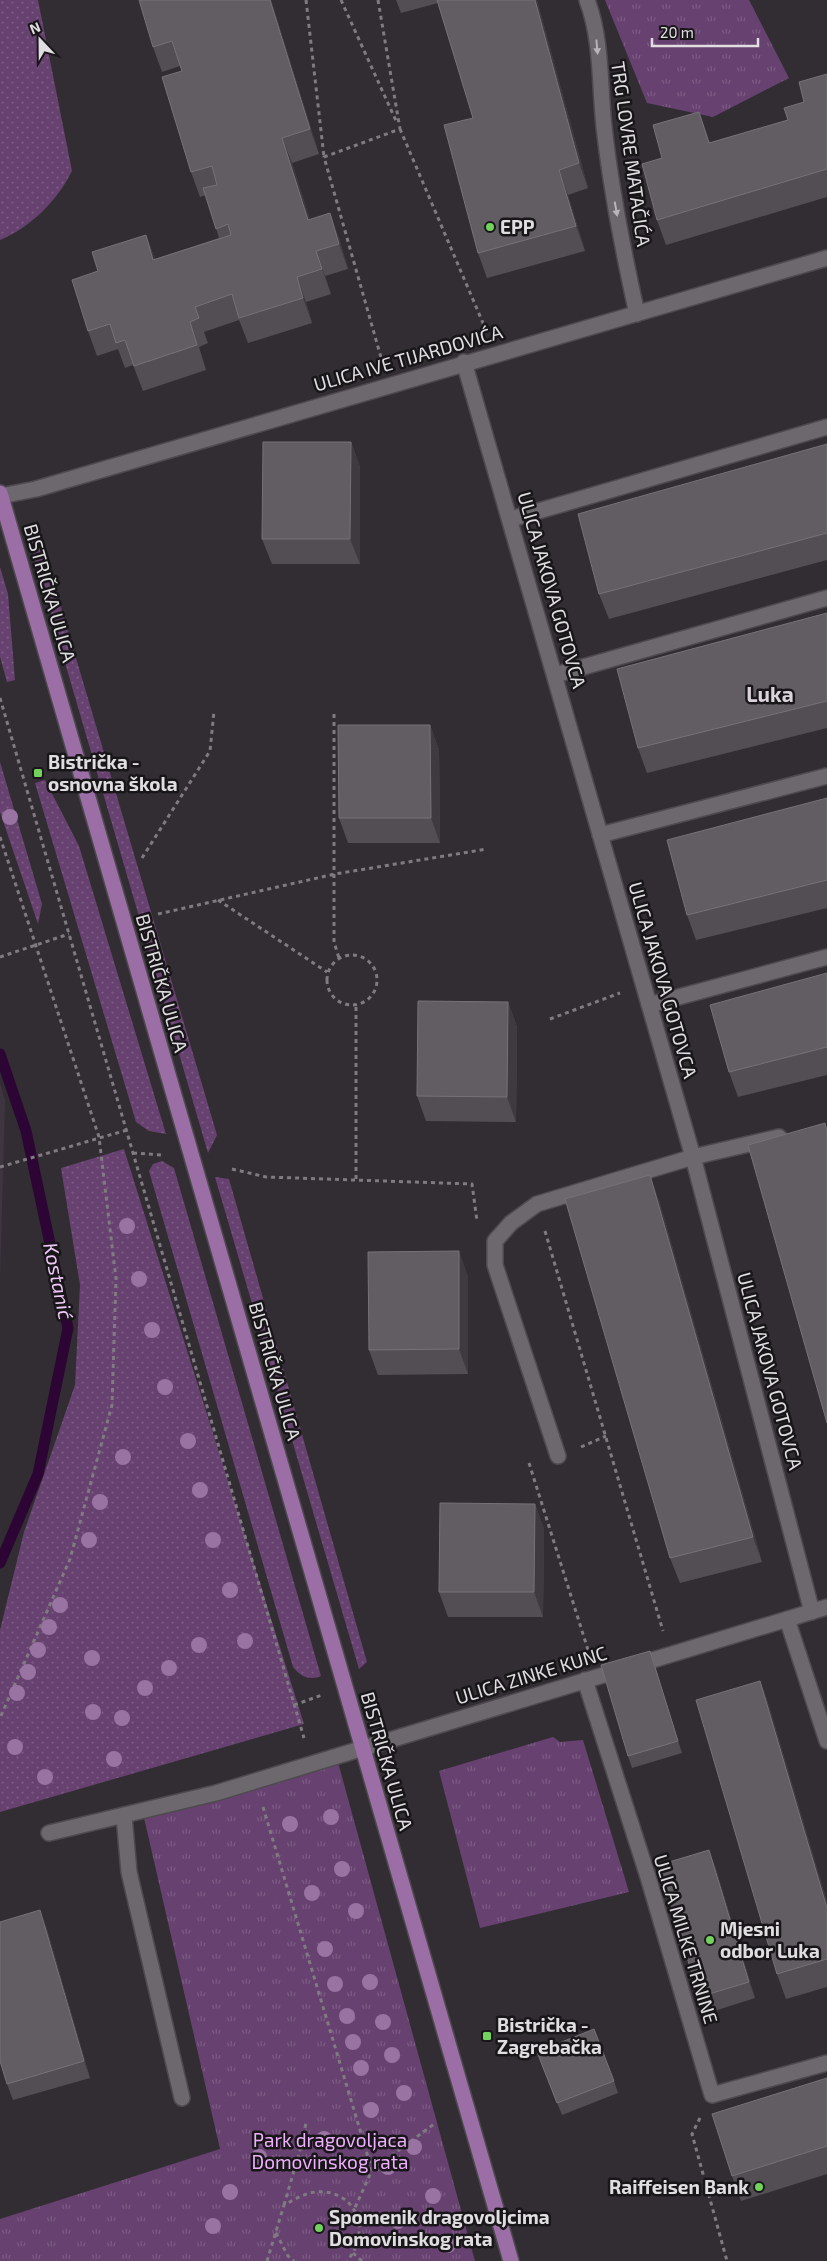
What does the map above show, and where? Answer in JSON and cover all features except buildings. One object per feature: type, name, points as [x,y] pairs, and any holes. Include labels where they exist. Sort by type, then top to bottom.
[{"type":"main road","name":"BISTRIČKA ULICA","points":[[0,495],[511,2261]]},
{"type":"street","name":"TRG LOVRE MATAČIĆA","points":[[587,0],[595,22],[605,135],[616,207],[637,314]]},
{"type":"street","name":"ULICA IVE TIJARDOVIĆA","points":[[0,495],[36,489],[464,362],[637,314],[827,258]]},
{"type":"street","name":"ULICA JAKOVA GOTOVCA","points":[[464,362],[556,675],[693,1157],[812,1612]]},
{"type":"street","points":[[511,519],[827,427]]},
{"type":"street","points":[[556,675],[827,598]]},
{"type":"street","points":[[600,835],[827,776]]},
{"type":"street","points":[[649,1005],[827,958]]},
{"type":"street","points":[[558,1456],[495,1266],[494,1241],[511,1223],[537,1204],[693,1157],[790,1134]]},
{"type":"street","name":"ULICA ZINKE KUNC","points":[[49,1833],[216,1793],[827,1607]]},
{"type":"street","points":[[787,1619],[827,1741]]},
{"type":"street","name":"ULICA MILKE TRNINE","points":[[591,1678],[712,2095]]},
{"type":"street","points":[[124,1816],[129,1872],[182,2098]]},
{"type":"street","points":[[712,2095],[827,2063]]},
{"type":"path","points":[[306,0],[324,157],[382,362]]},
{"type":"path","points":[[341,0],[400,129],[496,353]]},
{"type":"path","points":[[378,0],[400,129]]},
{"type":"path","points":[[324,157],[400,129]]},
{"type":"path","points":[[0,698],[306,1744]]},
{"type":"path","points":[[142,858],[210,751],[214,711]]},
{"type":"path","points":[[334,714],[334,942],[338,958]]},
{"type":"path","points":[[0,837],[99,1137],[116,1279],[112,1405],[70,1560],[0,1718]]},
{"type":"path","points":[[158,914],[335,874],[487,849]]},
{"type":"path","points":[[218,900],[327,972]]},
{"type":"path","points":[[0,957],[69,934]]},
{"type":"path","points":[[354,954],[362,957],[369,961],[377,975],[375,991],[364,1002],[348,1005],[332,996],[328,989],[327,972],[338,958],[354,954]]},
{"type":"path","points":[[550,1019],[610,997]]},
{"type":"path","points":[[356,1005],[356,1179]]},
{"type":"path","points":[[0,1167],[127,1130]]},
{"type":"path","points":[[133,1153],[162,1155]]},
{"type":"path","points":[[232,1169],[266,1177],[472,1184],[478,1229]]},
{"type":"path","points":[[537,1204],[670,1654]]},
{"type":"path","points":[[529,1463],[591,1678]]},
{"type":"path","points":[[294,1705],[324,1694]]},
{"type":"path","points":[[272,1804],[262,1807],[372,2170]]},
{"type":"path","points":[[712,2095],[692,2134],[727,2261]]},
{"type":"path","points":[[267,2261],[300,2150],[306,2123]]},
{"type":"path","points":[[354,2210],[372,2170],[434,2124]]},
{"type":"path","points":[[284,2206],[313,2192],[325,2191],[337,2194],[354,2210],[360,2232],[359,2244],[346,2261]]},
{"type":"path","points":[[275,2232],[288,2256],[294,2261]]},
{"type":"path","points":[[353,2253],[362,2261]]},
{"type":"shaded area","points":[[0,1083],[5,1101],[0,1282]]},
{"type":"green space","points":[[0,0],[38,0],[72,171],[59,193],[42,212],[22,228],[0,240]]},
{"type":"green space","points":[[605,0],[749,0],[789,78],[713,117],[647,103]]},
{"type":"green space","points":[[37,526],[217,1135],[208,1153],[26,529]]},
{"type":"green space","points":[[0,567],[8,594],[15,680],[7,682],[0,657]]},
{"type":"green space","points":[[0,762],[42,904],[38,924],[0,812]]},
{"type":"green space","points":[[45,780],[79,846],[166,1134],[149,1131],[136,1122],[35,783]]},
{"type":"green space","points":[[124,1149],[304,1724],[0,1812],[0,1630],[24,1532],[75,1385],[80,1285],[61,1168]]},
{"type":"green space","points":[[162,1161],[174,1168],[321,1676],[305,1677],[293,1667],[149,1171],[153,1164]]},
{"type":"green space","points":[[215,1177],[229,1179],[367,1662],[359,1669]]},
{"type":"green space","points":[[553,1737],[560,1742],[583,1740],[629,1892],[480,1928],[439,1771]]},
{"type":"green space","name":"Park dragovoljaca Domovinskog rata","points":[[336,1755],[475,2261],[0,2261],[0,2219],[220,2149],[142,1809]]},
{"type":"waterway","name":"Kostanić","points":[[0,1054],[26,1131],[68,1328],[38,1474],[0,1563]]},
{"type":"place","name":"EPP","points":[[490,227]]},
{"type":"place","name":"Bistrička - osnovna škola","points":[[38,773]]},
{"type":"place","name":"Mjesni odbor Luka","points":[[710,1940]]},
{"type":"place","name":"Bistrička - Zagrebačka","points":[[487,2036]]},
{"type":"place","name":"Raiffeisen Bank","points":[[759,2187]]},
{"type":"place","name":"Spomenik dragovoljcima Domovinskog rata","points":[[319,2228]]},
{"type":"district","name":"Luka","points":[[770,695]]}]
